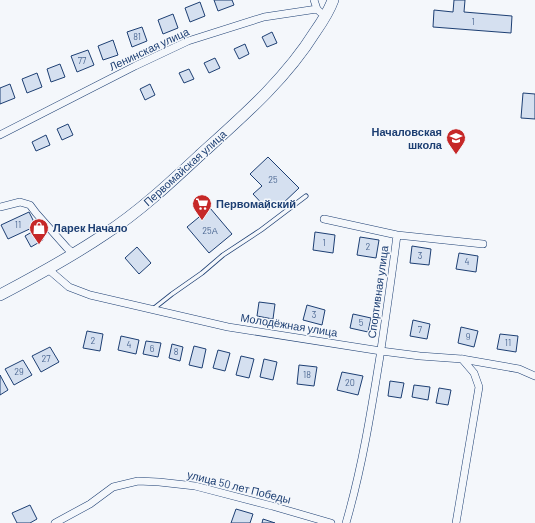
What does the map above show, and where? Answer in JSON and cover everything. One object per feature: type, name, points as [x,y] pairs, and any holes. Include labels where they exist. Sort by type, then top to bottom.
[{"type":"main road","name":"Первомайская улица","points":[[0,295],[74,254],[131,216],[240,119],[287,70],[311,38],[321,12],[333,0]]},
{"type":"street","points":[[314,0],[321,12]]},
{"type":"street","name":"Ленинская улица","points":[[0,135],[135,66],[188,41],[264,17],[321,12]]},
{"type":"street","points":[[0,207],[20,202],[30,205],[74,254]]},
{"type":"street","name":"Спортивная улица","points":[[324,219],[397,235],[483,244]]},
{"type":"street","name":"Спортивная улица","points":[[381,351],[392,281],[397,235]]},
{"type":"street","name":"Молодёжная улица","points":[[48,269],[69,287],[90,295],[228,327],[381,351],[462,359],[519,369],[535,376]]},
{"type":"street","points":[[346,523],[356,489],[372,410],[381,351]]},
{"type":"street","points":[[456,523],[479,387],[474,373],[462,359]]},
{"type":"street","name":"улица 50 лет Победы","points":[[54,523],[90,504],[113,487],[138,481],[195,486],[331,523]]},
{"type":"lane","points":[[154,309],[202,273],[223,255],[262,230],[306,196]]},
{"type":"building","points":[[214,0],[232,0],[234,5],[218,11]]},
{"type":"building","points":[[454,0],[465,0],[464,12],[512,16],[511,33],[433,27],[434,10],[453,12]]},
{"type":"building","points":[[200,2],[205,16],[190,22],[185,8]]},
{"type":"building","points":[[173,14],[178,28],[163,34],[158,20]]},
{"type":"building","points":[[142,27],[147,41],[132,47],[127,32]]},
{"type":"building","points":[[272,32],[277,43],[267,47],[262,37]]},
{"type":"building","points":[[113,40],[118,55],[103,60],[98,46]]},
{"type":"building","points":[[245,44],[249,54],[239,59],[234,49]]},
{"type":"building","points":[[88,50],[94,65],[77,72],[71,56]]},
{"type":"building","points":[[215,58],[220,68],[209,73],[204,63]]},
{"type":"building","points":[[60,64],[65,77],[51,82],[47,69]]},
{"type":"building","points":[[189,69],[194,79],[184,83],[179,73]]},
{"type":"building","points":[[37,73],[42,87],[27,93],[22,79]]},
{"type":"building","points":[[10,84],[15,98],[0,104],[0,88]]},
{"type":"building","points":[[150,84],[155,95],[145,100],[140,89]]},
{"type":"building","points":[[523,93],[535,94],[535,119],[521,118]]},
{"type":"building","points":[[68,124],[73,135],[62,140],[57,129]]},
{"type":"building","points":[[46,135],[50,145],[36,151],[32,142]]},
{"type":"building","points":[[268,157],[299,188],[280,206],[276,202],[268,210],[253,194],[262,186],[250,174]]},
{"type":"building","points":[[210,208],[232,234],[209,253],[187,227]]},
{"type":"building","points":[[29,212],[36,226],[8,239],[1,225]]},
{"type":"building","points":[[37,229],[43,240],[31,247],[25,236]]},
{"type":"building","points":[[315,232],[335,235],[333,253],[313,250]]},
{"type":"building","points":[[360,237],[379,240],[376,258],[357,255]]},
{"type":"building","points":[[412,246],[431,249],[429,265],[410,263]]},
{"type":"building","points":[[137,247],[151,263],[139,274],[125,258]]},
{"type":"building","points":[[459,253],[478,256],[476,272],[456,269]]},
{"type":"building","points":[[259,302],[275,304],[273,319],[257,316]]},
{"type":"building","points":[[307,305],[325,310],[322,325],[303,320]]},
{"type":"building","points":[[353,314],[371,318],[368,332],[350,328]]},
{"type":"building","points":[[413,320],[430,324],[427,339],[410,336]]},
{"type":"building","points":[[461,327],[478,331],[474,347],[458,343]]},
{"type":"building","points":[[87,331],[103,334],[100,351],[83,348]]},
{"type":"building","points":[[500,334],[518,336],[516,352],[497,349]]},
{"type":"building","points":[[121,336],[139,340],[136,354],[118,350]]},
{"type":"building","points":[[146,341],[161,343],[158,357],[143,354]]},
{"type":"building","points":[[172,344],[183,347],[180,361],[169,358]]},
{"type":"building","points":[[194,346],[206,349],[202,368],[189,365]]},
{"type":"building","points":[[50,347],[59,362],[41,372],[32,356]]},
{"type":"building","points":[[218,350],[230,353],[225,371],[213,368]]},
{"type":"building","points":[[241,356],[254,359],[249,378],[236,375]]},
{"type":"building","points":[[264,359],[277,362],[273,380],[260,377]]},
{"type":"building","points":[[23,360],[32,375],[14,385],[5,369]]},
{"type":"building","points":[[299,365],[317,367],[314,386],[297,384]]},
{"type":"building","points":[[342,372],[363,376],[358,395],[337,390]]},
{"type":"building","points":[[0,375],[8,390],[0,395]]},
{"type":"building","points":[[390,381],[404,383],[401,398],[388,396]]},
{"type":"building","points":[[414,385],[430,387],[428,400],[412,397]]},
{"type":"building","points":[[439,388],[451,390],[448,405],[436,403]]},
{"type":"building","points":[[30,505],[37,519],[30,523],[17,523],[12,513]]},
{"type":"building","points":[[236,509],[253,514],[250,523],[231,523]]},
{"type":"building","points":[[263,519],[275,523],[262,523]]},
{"type":"place","name":"Началовская школа","points":[[456,155]]},
{"type":"place","name":"Первомайский","points":[[202,221]]},
{"type":"place","name":"Ларек Начало","points":[[39,245]]}]
